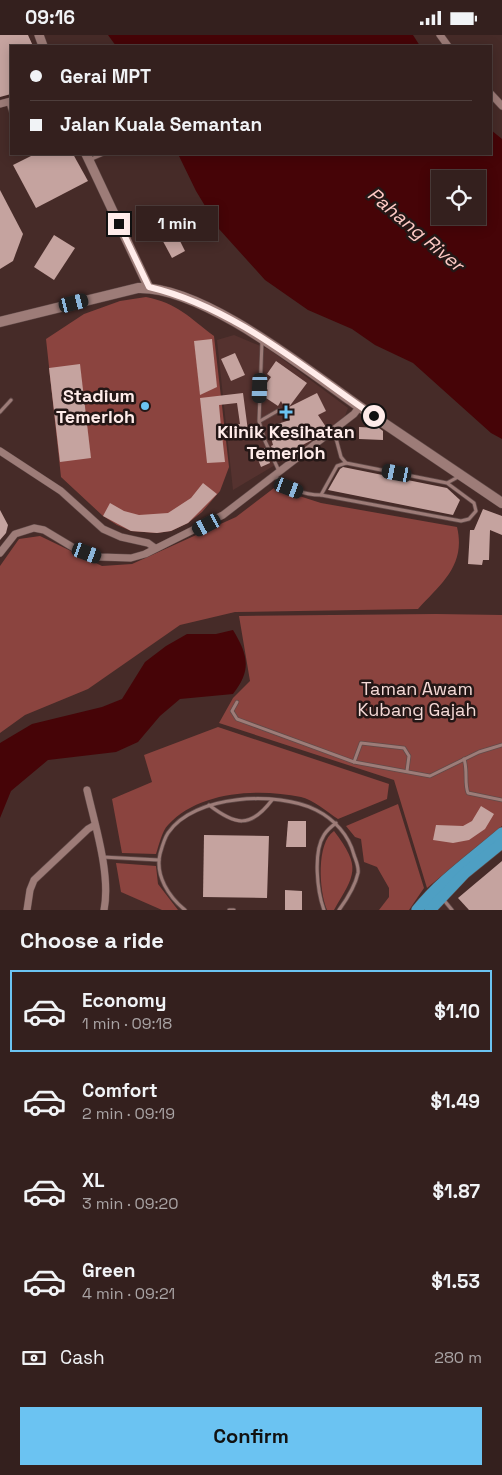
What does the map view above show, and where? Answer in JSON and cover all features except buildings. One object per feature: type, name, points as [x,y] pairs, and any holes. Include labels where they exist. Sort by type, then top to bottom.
[{"type":"main road","points":[[0,322],[129,289],[149,287],[196,303],[262,338],[502,503]]},
{"type":"main road","points":[[430,910],[441,896],[502,842]]},
{"type":"main road","points":[[417,910],[454,871],[502,842]]},
{"type":"street","points":[[492,95],[502,106]]},
{"type":"street","points":[[0,104],[10,102]]},
{"type":"street","points":[[88,157],[149,287]]},
{"type":"street","points":[[0,553],[15,534],[34,528],[44,530],[74,548],[100,557],[131,558],[190,533],[223,515],[334,430],[354,414],[360,406]]},
{"type":"street","points":[[0,451],[61,491],[102,529],[121,537],[148,543],[155,548]]},
{"type":"street","points":[[87,790],[102,857],[106,900],[104,910]]},
{"type":"street","points":[[27,910],[30,890],[34,880],[88,829],[95,825]]},
{"type":"lane","points":[[262,338],[259,421],[277,475],[289,488],[308,495],[321,495],[461,521],[470,519],[476,511],[474,503],[447,483],[346,463],[337,466],[321,495]]},
{"type":"lane","points":[[0,412],[11,400]]},
{"type":"lane","points":[[259,421],[279,410]]},
{"type":"lane","points":[[334,430],[341,457],[346,463]]},
{"type":"lane","points":[[447,483],[460,475]]},
{"type":"lane","points":[[237,702],[232,711],[237,719],[354,763],[430,776],[464,759],[502,745]]},
{"type":"lane","points":[[354,763],[361,743],[404,748],[409,756],[407,771]]},
{"type":"lane","points":[[464,759],[468,770],[466,788],[468,793],[502,800]]},
{"type":"lane","points":[[185,910],[173,898],[162,881],[159,859],[168,832],[180,821],[208,804],[240,800],[272,800],[299,803],[317,810],[336,823],[352,847],[358,869],[354,885],[339,910]]},
{"type":"lane","points":[[208,804],[226,818],[237,821],[249,821],[260,815],[272,800]]},
{"type":"lane","points":[[324,910],[318,877],[320,847],[324,835],[336,823]]},
{"type":"lane","points":[[102,857],[159,859]]},
{"type":"lane","points":[[441,896],[452,910]]},
{"type":"lane","points":[[229,910],[234,910]]},
{"type":"shaded area","name":"Klinik Kesihatan Temerloh","points":[[234,335],[270,350],[348,408],[345,416],[314,442],[233,490],[217,340]]},
{"type":"green space","points":[[146,297],[175,307],[214,336],[229,467],[220,491],[202,512],[188,523],[171,531],[157,533],[131,531],[117,525],[103,516],[61,477],[46,339],[84,314],[120,301]]},
{"type":"green space","points":[[274,488],[321,503],[457,527],[459,540],[455,563],[443,582],[418,609],[235,612],[180,625],[88,689],[25,715],[0,733],[0,566],[19,539],[40,536],[102,566],[132,564],[236,517]]},
{"type":"green space","name":"Taman Awam Kubang Gajah","points":[[502,615],[502,826],[427,888],[394,780],[219,723],[233,698],[250,681],[239,616]]},
{"type":"green space","points":[[218,727],[389,784],[387,799],[338,819],[316,803],[301,797],[266,793],[230,795],[196,805],[181,814],[166,828],[156,854],[122,853],[112,799],[152,782],[144,755]]},
{"type":"green space","points":[[398,804],[424,888],[409,910],[379,910],[389,897],[389,888],[377,867],[364,862],[361,839],[355,837],[346,826]]},
{"type":"green space","points":[[334,831],[349,854],[352,871],[347,888],[334,910],[327,910],[322,891],[322,856],[328,837]]},
{"type":"green space","points":[[116,863],[156,866],[158,884],[178,910],[162,910],[121,892]]},
{"type":"water","points":[[108,35],[413,35],[419,45],[115,45]]},
{"type":"water","name":"Pahang River","points":[[492,131],[502,139],[502,439],[491,433],[413,363],[375,345],[352,329],[308,310],[265,280],[219,229],[196,191],[178,155],[492,155]]},
{"type":"water","points":[[233,630],[242,647],[246,662],[243,677],[233,694],[180,699],[160,716],[138,742],[116,752],[48,760],[11,791],[0,818],[0,743],[32,724],[102,707],[122,699],[145,662],[166,646],[187,634],[216,634]]},
{"type":"place","name":"Stadium Temerloh","points":[[145,406]]},
{"type":"place","name":"Klinik Kesihatan Temerloh","points":[[286,412]]},
{"type":"route","points":[[119,224],[149,287],[179,296],[235,322],[262,338],[374,416]]}]
